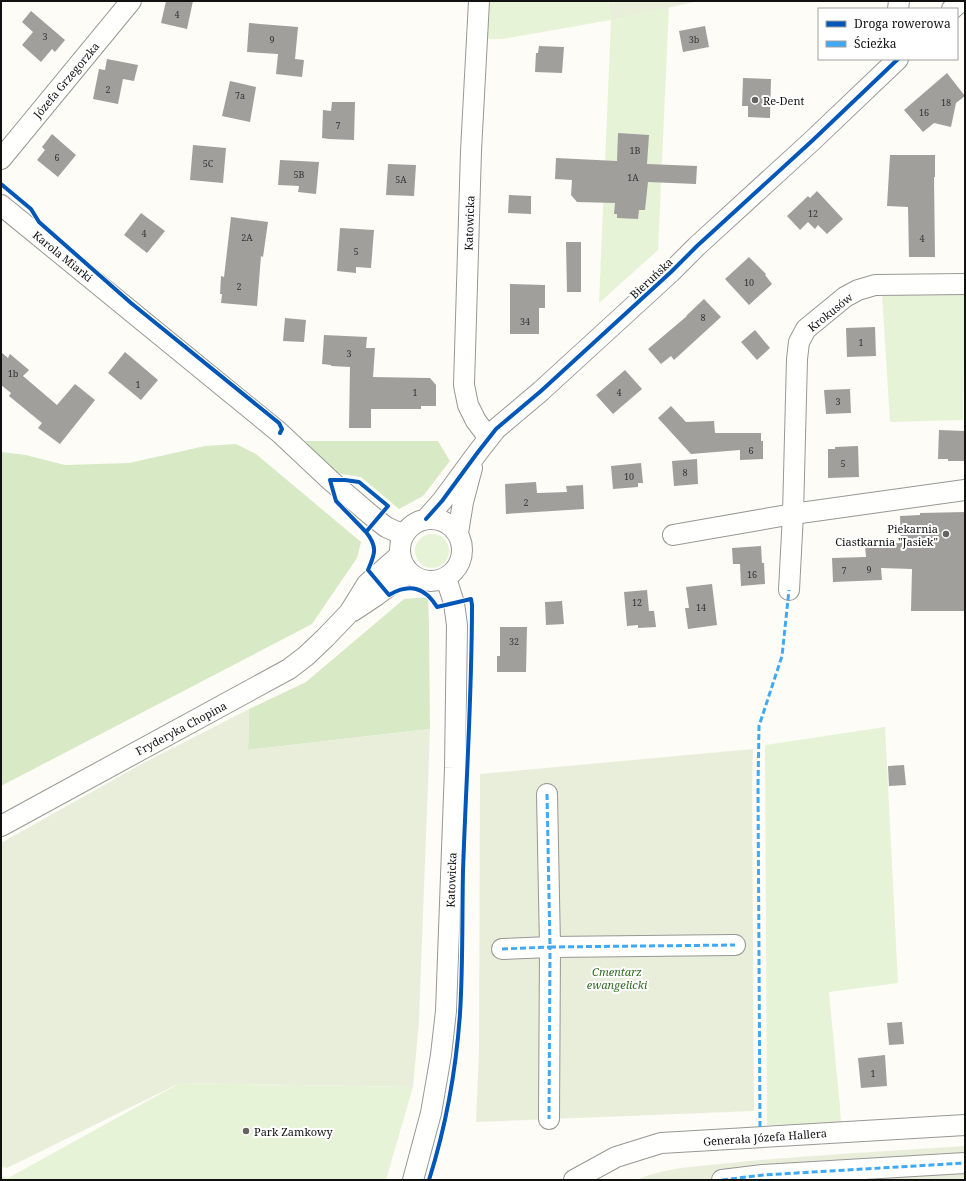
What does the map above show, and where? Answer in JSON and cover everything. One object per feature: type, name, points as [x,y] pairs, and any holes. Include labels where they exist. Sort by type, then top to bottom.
[{"type":"street","name":"Józefa Grzegorzka","points":[[1,159],[131,1]]},
{"type":"street","name":"Katowicka","points":[[479,1],[464,385],[468,405],[476,421],[484,445]]},
{"type":"street","points":[[953,8],[961,1]]},
{"type":"street","name":"Bieruńska","points":[[426,519],[442,501],[496,430],[666,277],[897,60]]},
{"type":"street","name":"Karola Miarki","points":[[1,205],[280,433],[330,480],[372,516],[386,527],[404,535]]},
{"type":"street","name":"Krokusów","points":[[789,590],[793,514],[796,359],[799,342],[806,330],[844,297],[875,284],[965,284]]},
{"type":"street","name":"Bieruńska","points":[[458,533],[469,478],[484,445]]},
{"type":"street","points":[[674,535],[793,514],[965,490]]},
{"type":"street","points":[[426,519],[438,519],[449,524],[458,533],[462,542],[463,553],[460,563],[454,572],[446,578],[437,581],[427,581],[409,573],[400,556],[400,543],[409,527],[426,519]]},
{"type":"street","name":"Fryderyka Chopina","points":[[349,613],[367,584],[400,556]]},
{"type":"street","name":"Fryderyka Chopina","points":[[1,826],[289,669],[306,656],[349,613],[409,573]]},
{"type":"street","name":"Katowicka","points":[[414,1180],[432,1113],[446,1011],[455,768],[457,625],[454,603],[446,578]]},
{"type":"street","points":[[547,794],[550,947],[549,1119]]},
{"type":"street","points":[[502,949],[734,945]]},
{"type":"street","name":"Generała Józefa Hallera","points":[[574,1180],[616,1157],[661,1143],[965,1125]]},
{"type":"street","points":[[722,1180],[965,1163]]},
{"type":"green space","points":[[486,1],[608,1],[611,20],[503,39],[484,39]]},
{"type":"green space","points":[[608,1],[699,1],[611,20]]},
{"type":"green space","points":[[669,7],[658,250],[599,303],[611,20]]},
{"type":"green space","points":[[965,293],[963,420],[890,422],[882,294]]},
{"type":"green space","points":[[305,441],[438,441],[450,461],[423,496],[399,509],[361,477],[335,473]]},
{"type":"green space","points":[[236,444],[256,454],[361,542],[357,558],[312,624],[1,786],[1,452],[26,455],[65,465],[129,463],[205,446]]},
{"type":"green space","points":[[432,534],[444,539],[449,551],[444,563],[432,568],[420,563],[415,551],[420,539]]},
{"type":"green space","points":[[428,597],[430,729],[248,750],[249,709],[306,682],[404,599]]},
{"type":"green space","points":[[249,709],[248,750],[430,729],[419,1021],[413,1087],[180,1083],[7,1168],[1,1167],[1,843],[145,762]]},
{"type":"green space","points":[[885,727],[898,983],[829,992],[841,1124],[767,1125],[765,745]]},
{"type":"green space","name":"Cmentarz ewangelicki","points":[[753,749],[754,1111],[476,1122],[479,1051],[480,774]]},
{"type":"green space","name":"Park Zamkowy","points":[[180,1083],[413,1087],[386,1180],[1,1180],[1,1176],[8,1178]]},
{"type":"green space","points":[[965,1146],[965,1180],[636,1180],[674,1169],[700,1166],[796,1157]]},
{"type":"building","points":[[166,1],[193,1],[187,29],[161,23]]},
{"type":"building","points":[[31,11],[65,40],[55,52],[52,49],[41,62],[22,45],[33,32],[22,22]]},
{"type":"building","points":[[249,23],[298,27],[295,59],[304,60],[302,77],[276,74],[278,54],[247,52]]},
{"type":"building","points":[[705,26],[709,47],[683,52],[679,31]]},
{"type":"building","points":[[539,46],[564,47],[562,73],[535,72],[536,53],[538,53]]},
{"type":"building","points":[[107,59],[138,65],[134,81],[123,79],[118,104],[93,99],[99,69],[105,70]]},
{"type":"building","points":[[947,73],[965,96],[956,103],[951,127],[934,123],[923,132],[904,110]]},
{"type":"building","name":"Re-Dent","points":[[743,78],[771,79],[770,118],[748,117],[748,106],[742,106]]},
{"type":"building","points":[[230,81],[256,87],[250,122],[222,116]]},
{"type":"building","points":[[332,102],[355,102],[354,140],[322,138],[323,110],[331,111]]},
{"type":"building","points":[[618,133],[649,135],[647,164],[697,166],[696,184],[648,182],[645,210],[639,210],[638,219],[617,218],[617,214],[614,214],[615,203],[577,202],[571,195],[572,180],[555,179],[556,158],[617,161]]},
{"type":"building","points":[[52,134],[76,155],[58,177],[37,160],[45,150],[42,147]]},
{"type":"building","points":[[193,145],[226,148],[223,183],[190,180]]},
{"type":"building","points":[[890,155],[935,155],[935,257],[909,257],[908,207],[887,206]]},
{"type":"building","points":[[280,160],[319,162],[316,194],[298,192],[299,186],[278,185]]},
{"type":"building","points":[[388,164],[416,165],[414,196],[386,195]]},
{"type":"building","points":[[817,191],[843,219],[827,234],[818,225],[815,229],[808,222],[800,230],[787,216],[808,196],[810,198]]},
{"type":"building","points":[[509,195],[531,196],[531,214],[508,213]]},
{"type":"building","points":[[141,213],[165,231],[147,253],[124,235]]},
{"type":"building","points":[[231,217],[268,222],[263,257],[261,256],[257,306],[221,303],[221,276],[224,277]]},
{"type":"building","points":[[340,228],[374,230],[371,268],[356,267],[356,273],[337,271]]},
{"type":"building","points":[[566,242],[581,242],[581,292],[567,292]]},
{"type":"building","points":[[749,257],[766,274],[765,275],[772,284],[749,305],[725,279]]},
{"type":"building","points":[[510,284],[545,285],[545,308],[539,308],[539,334],[510,334]]},
{"type":"building","points":[[704,299],[721,317],[674,360],[671,356],[661,364],[648,349],[687,316]]},
{"type":"building","points":[[285,318],[306,320],[304,342],[283,341]]},
{"type":"building","points":[[875,327],[876,356],[847,357],[846,328]]},
{"type":"building","points":[[755,330],[770,348],[757,360],[741,342]]},
{"type":"building","points":[[324,335],[367,337],[366,348],[375,348],[373,377],[430,378],[436,385],[436,406],[421,406],[421,409],[371,409],[371,428],[349,428],[350,367],[322,364]]},
{"type":"building","points":[[1,352],[8,358],[10,354],[29,370],[23,376],[57,405],[75,384],[95,400],[60,444],[38,428],[42,423],[9,396],[11,393],[1,385]]},
{"type":"building","points":[[125,352],[158,380],[141,400],[108,373]]},
{"type":"building","points":[[625,370],[642,389],[613,414],[596,395]]},
{"type":"building","points":[[850,389],[851,413],[826,414],[824,390]]},
{"type":"building","points":[[671,406],[686,422],[714,421],[715,433],[761,433],[761,441],[763,441],[763,459],[740,460],[740,450],[691,454],[658,418]]},
{"type":"building","points":[[939,430],[965,431],[965,461],[948,461],[948,459],[938,459]]},
{"type":"building","points":[[858,446],[859,477],[828,478],[828,449],[835,449],[835,447]]},
{"type":"building","points":[[697,459],[698,484],[674,486],[672,461]]},
{"type":"building","points":[[641,463],[643,483],[638,483],[638,487],[613,489],[611,466]]},
{"type":"building","points":[[536,482],[537,493],[567,492],[566,486],[583,485],[584,509],[506,514],[505,484]]},
{"type":"building","points":[[965,512],[965,611],[911,611],[912,569],[881,568],[882,580],[833,582],[832,558],[866,557],[865,545],[901,543],[900,516],[920,515],[920,513]]},
{"type":"building","points":[[761,546],[762,563],[764,563],[765,584],[741,586],[740,564],[733,564],[732,548]]},
{"type":"building","points":[[712,584],[717,625],[688,629],[685,608],[689,608],[686,587]]},
{"type":"building","points":[[647,590],[649,611],[654,611],[656,627],[638,628],[638,625],[627,626],[624,592]]},
{"type":"building","points":[[562,601],[564,624],[546,625],[545,602]]},
{"type":"building","points":[[500,627],[527,627],[526,672],[497,672],[497,656],[500,656]]},
{"type":"building","points":[[904,765],[906,785],[889,786],[888,766]]},
{"type":"building","points":[[902,1022],[904,1044],[889,1045],[887,1023]]},
{"type":"building","points":[[885,1055],[887,1086],[861,1088],[858,1058]]},
{"type":"marked path","points":[[760,1127],[759,726],[782,656],[789,590]]},
{"type":"marked path","points":[[547,794],[550,947],[735,945]]},
{"type":"marked path","points":[[502,949],[550,947],[549,1119]]},
{"type":"marked path","points":[[722,1180],[763,1175],[965,1163]]},
{"type":"cycle path","points":[[426,519],[442,501],[496,429],[541,391],[671,272],[897,60]]},
{"type":"cycle path","points":[[1,184],[31,209],[39,222],[131,303],[279,423],[282,429],[280,433]]},
{"type":"cycle path","points":[[366,532],[336,501],[330,480],[359,482],[388,506],[366,532],[374,546],[374,555],[368,570],[389,595],[396,591],[410,588],[422,591],[437,607],[471,599],[472,605],[460,1014],[453,1077],[445,1119],[429,1180]]},
{"type":"place","name":"Re-Dent","points":[[755,100]]},
{"type":"place","name":"Piekarnia Ciastkarnia \"Jasiek\"","points":[[946,534]]},
{"type":"place","name":"Park Zamkowy","points":[[246,1131]]}]
